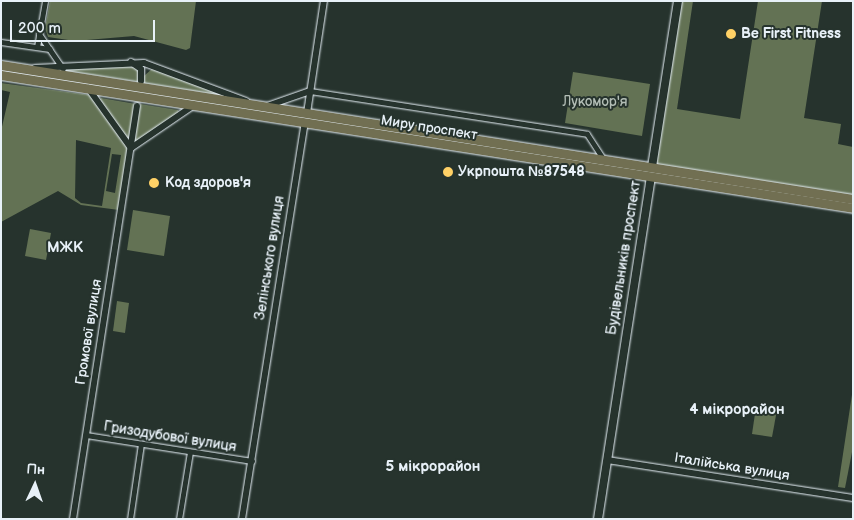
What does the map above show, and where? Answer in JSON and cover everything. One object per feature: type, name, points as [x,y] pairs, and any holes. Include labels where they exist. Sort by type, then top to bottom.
[{"type":"highway","name":"Миру проспект","points":[[1,65],[266,106],[306,118],[651,172],[853,208]]},
{"type":"highway","name":"Миру проспект","points":[[1,75],[194,105],[306,118],[603,159],[651,172],[853,199]]},
{"type":"main road","name":"Будівельників проспект","points":[[598,519],[678,1]]},
{"type":"street","points":[[37,47],[45,1]]},
{"type":"street","name":"Зелінського вулиця","points":[[242,519],[324,1]]},
{"type":"street","points":[[39,34],[68,75]]},
{"type":"street","points":[[1,42],[49,49]]},
{"type":"street","points":[[130,62],[137,65],[142,78],[148,68],[158,66]]},
{"type":"street","points":[[24,68],[130,62],[158,66],[256,105]]},
{"type":"street","points":[[88,88],[131,148],[194,105]]},
{"type":"street","points":[[266,106],[310,91],[587,134],[603,159]]},
{"type":"street","name":"Громової вулиця","points":[[73,519],[137,106]]},
{"type":"street","name":"Гризодубової вулиця","points":[[86,436],[252,461]]},
{"type":"street","points":[[130,519],[141,444]]},
{"type":"street","points":[[179,519],[190,452]]},
{"type":"street","name":"Італійська вулиця","points":[[607,460],[853,498]]},
{"type":"green space","points":[[50,1],[196,1],[190,48],[186,50],[134,36],[75,41],[48,37],[45,28]]},
{"type":"green space","points":[[681,1],[693,1],[677,109],[740,119],[758,1],[822,1],[804,118],[841,124],[838,144],[853,147],[853,195],[655,164]]},
{"type":"green space","points":[[129,64],[139,70],[139,82],[67,71],[65,68]]},
{"type":"green space","points":[[153,68],[231,97],[143,83],[144,76]]},
{"type":"green space","name":"Лукомор'я","points":[[573,72],[650,84],[642,136],[565,123]]},
{"type":"green space","points":[[1,83],[90,95],[129,149],[119,210],[81,205],[58,191],[1,222],[1,131],[10,92],[1,90]],"holes":[[[76,140],[111,148],[102,206],[81,203],[75,198]],[[112,154],[121,155],[115,193],[106,191]]]},
{"type":"green space","points":[[101,98],[136,104],[130,142],[99,100]]},
{"type":"green space","points":[[140,104],[178,110],[179,113],[134,144]]},
{"type":"green space","points":[[133,210],[170,216],[164,256],[127,250]]},
{"type":"green space","points":[[30,229],[51,233],[46,260],[25,256]]},
{"type":"green space","points":[[117,301],[129,303],[125,333],[113,331]]},
{"type":"green space","points":[[853,388],[853,447],[845,488],[838,487]]},
{"type":"green space","points":[[756,407],[777,410],[772,437],[752,434]]},
{"type":"place","name":"Be First Fitness","points":[[731,34]]},
{"type":"place","name":"Укрпошта №87548","points":[[448,172]]},
{"type":"place","name":"Код здоров'я","points":[[154,183]]},
{"type":"district","name":"МЖК","points":[[65,248]]},
{"type":"district","name":"4 мікрорайон","points":[[737,410]]},
{"type":"district","name":"5 мікрорайон","points":[[433,467]]}]
